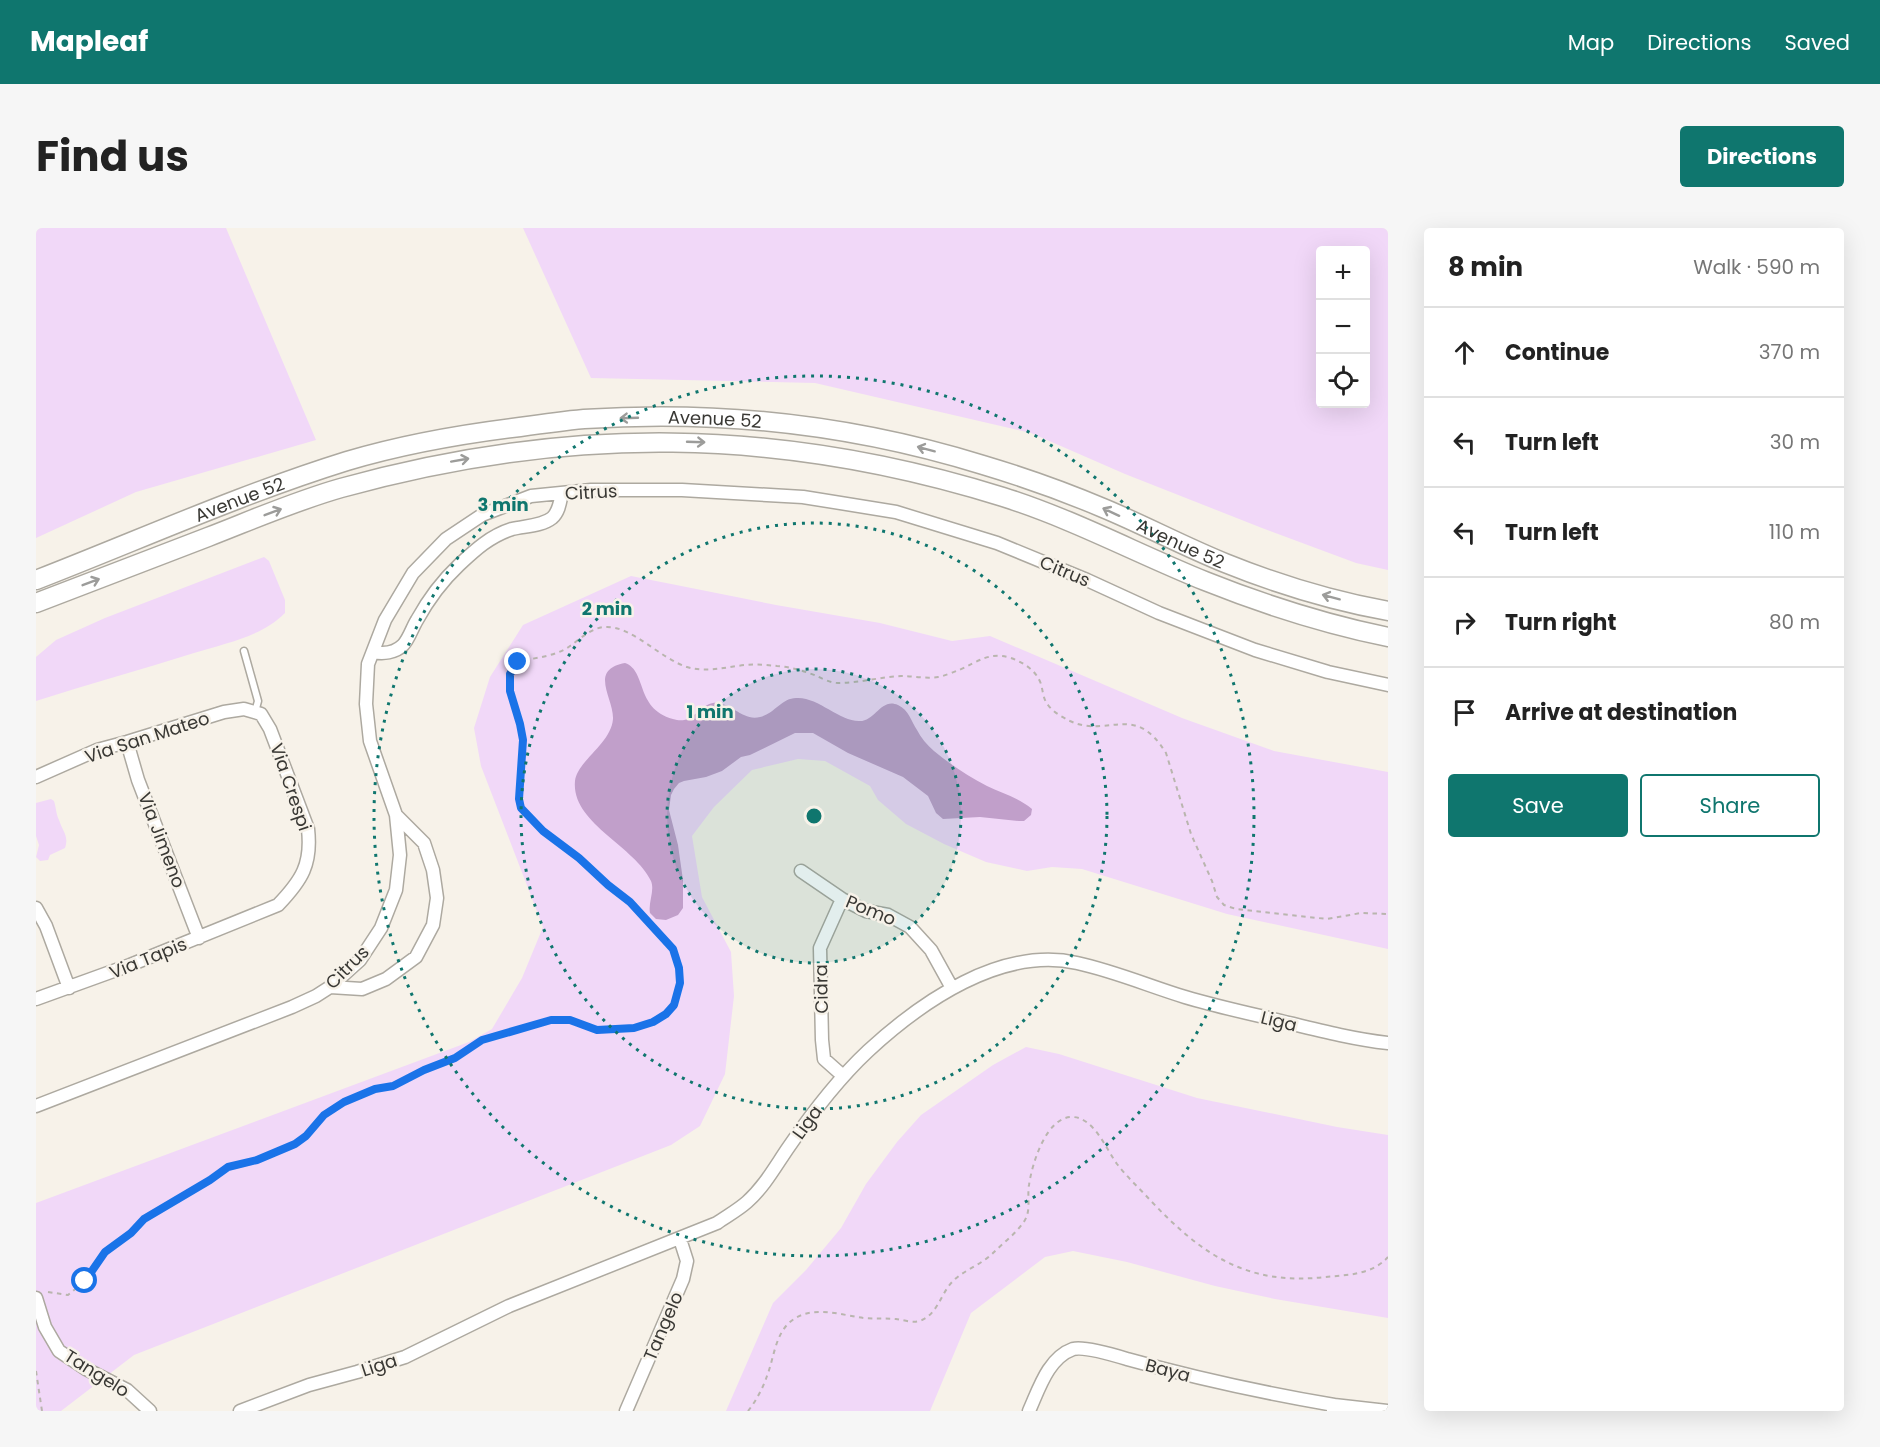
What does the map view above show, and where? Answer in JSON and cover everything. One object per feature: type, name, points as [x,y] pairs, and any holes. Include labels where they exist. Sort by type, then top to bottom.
[{"type":"main road","name":"Avenue 52","points":[[36,580],[269,486],[361,457],[424,441],[488,431],[582,419],[669,417],[754,421],[840,430],[924,448],[1046,485],[1107,509],[1170,540],[1229,565],[1302,589],[1388,611]]},
{"type":"main road","name":"Avenue 52","points":[[36,603],[283,508],[337,489],[402,472],[462,459],[541,448],[618,442],[693,442],[822,453],[886,465],[948,481],[1053,514],[1164,564],[1260,602],[1313,619],[1388,637]]},
{"type":"street","name":"Citrus","points":[[36,1106],[292,1007],[330,987],[360,960],[381,928],[396,890],[400,855],[396,815],[370,741],[366,704],[368,664],[385,620],[413,573],[446,539],[482,514],[531,496],[591,490],[704,491],[803,497],[896,512],[998,543],[1159,613],[1255,650],[1328,672],[1388,685]]},
{"type":"street","points":[[373,652],[383,654],[403,645],[437,589],[477,548],[495,536],[547,522],[558,510],[562,493]]},
{"type":"street","name":"Via San Mateo","points":[[36,777],[97,750],[224,712],[244,709],[258,713]]},
{"type":"street","name":"Via Crespi","points":[[258,713],[270,729],[302,811],[308,829],[310,846],[306,867],[295,887],[278,905],[259,914]]},
{"type":"street","name":"Via Jimeno","points":[[128,742],[138,780],[199,938]]},
{"type":"street","points":[[330,987],[362,989],[386,979],[416,957],[433,925],[437,898],[433,870],[424,843],[396,815]]},
{"type":"street","name":"Pomo","points":[[801,872],[842,899],[866,911],[888,915],[910,927],[931,950],[951,988]]},
{"type":"street","name":"Cidra","points":[[842,899],[820,948],[824,1059],[842,1075]]},
{"type":"street","points":[[36,908],[46,926],[69,988]]},
{"type":"street","name":"Via Tapis","points":[[36,999],[259,914]]},
{"type":"street","name":"Liga","points":[[240,1411],[309,1385],[405,1357],[509,1306],[717,1223],[747,1202],[767,1180],[842,1075],[892,1029],[923,1005],[951,988],[983,974],[1016,964],[1047,960],[1075,962],[1186,998],[1311,1028],[1388,1043]]},
{"type":"street","name":"Tangelo","points":[[626,1411],[683,1279],[687,1261],[680,1239]]},
{"type":"street","name":"Tangelo","points":[[41,1295],[45,1327],[59,1351],[86,1370],[127,1390],[150,1411]]},
{"type":"street","name":"Baya","points":[[1029,1411],[1054,1360],[1074,1349],[1101,1351],[1217,1382],[1334,1408],[1387,1411]]},
{"type":"lane","points":[[244,651],[258,701],[258,713]]},
{"type":"path","points":[[41,1295],[68,1295],[85,1281],[105,1252],[131,1233],[144,1219],[228,1167],[257,1160],[295,1144],[306,1136],[324,1115],[344,1102],[375,1089],[393,1086],[424,1070],[455,1058],[482,1040],[551,1020],[570,1020],[597,1030],[634,1028],[653,1022],[666,1014],[674,1005],[680,983],[679,968],[673,949],[630,902],[579,858],[543,831],[521,808],[519,799],[523,740],[510,691],[510,674],[518,662],[560,652],[595,630],[606,627],[625,632],[687,667],[715,670],[745,665],[777,666],[796,669],[835,684],[903,676],[937,677],[961,669],[985,657],[1010,658],[1026,665],[1035,673],[1049,707],[1058,714],[1084,726],[1132,724],[1142,728],[1161,745],[1166,753],[1191,834],[1217,897],[1224,905],[1236,909],[1327,919],[1361,913],[1388,914]]},
{"type":"path","points":[[748,1411],[759,1395],[768,1375],[772,1355],[780,1336],[788,1324],[798,1317],[817,1312],[920,1322],[930,1315],[951,1283],[958,1276],[985,1261],[1025,1220],[1031,1173],[1045,1137],[1056,1122],[1064,1118],[1074,1117],[1085,1121],[1094,1129],[1118,1166],[1163,1214],[1208,1253],[1231,1265],[1281,1279],[1312,1279],[1365,1271],[1376,1267],[1388,1257]]},
{"type":"path","points":[[36,1371],[42,1411]]},
{"type":"shaded area","points":[[36,228],[226,228],[316,440],[136,492],[36,538]]},
{"type":"shaded area","points":[[523,228],[1388,228],[1388,570],[1356,563],[1262,528],[1125,474],[1031,433],[815,383],[591,378]]},
{"type":"shaded area","points":[[264,557],[269,561],[285,600],[285,613],[265,628],[231,642],[36,701],[36,657],[56,640],[105,618]]},
{"type":"shaded area","points":[[631,576],[880,623],[952,641],[990,636],[1182,718],[1274,751],[1388,772],[1388,949],[1227,914],[1082,869],[1052,867],[1027,871],[986,862],[906,824],[878,800],[870,786],[825,761],[798,759],[752,770],[714,807],[692,836],[702,897],[731,952],[734,996],[725,1074],[700,1126],[671,1145],[134,1355],[61,1411],[36,1411],[36,1203],[469,1042],[492,1029],[522,978],[543,927],[481,766],[474,728],[490,677],[523,625]]},
{"type":"shaded area","points":[[625,663],[637,674],[654,708],[663,715],[677,720],[688,719],[708,704],[713,703],[725,705],[754,718],[770,713],[791,699],[804,698],[851,720],[859,721],[869,718],[887,704],[898,705],[907,713],[922,739],[934,751],[973,778],[1027,805],[1032,809],[1031,815],[1024,821],[980,817],[943,819],[936,813],[928,796],[903,777],[848,753],[813,733],[795,733],[750,755],[741,757],[722,771],[684,781],[674,789],[669,810],[678,845],[683,880],[683,908],[678,915],[666,920],[656,919],[650,913],[651,881],[643,868],[593,822],[576,796],[577,774],[611,728],[613,719],[605,678],[614,667]]},
{"type":"shaded area","points":[[51,799],[54,801],[66,837],[66,844],[65,848],[50,855],[48,860],[40,861],[36,857],[39,845],[36,836],[36,803]]},
{"type":"shaded area","points":[[1026,1047],[1059,1054],[1197,1098],[1337,1127],[1388,1135],[1388,1318],[1275,1299],[1073,1251],[1045,1257],[971,1313],[930,1411],[726,1411],[773,1303],[806,1270],[841,1228],[866,1184],[897,1142],[921,1115],[993,1065]]},
{"type":"route","points":[[85,1281],[105,1252],[131,1233],[144,1219],[228,1167],[257,1160],[295,1144],[306,1136],[324,1115],[344,1102],[375,1089],[393,1086],[424,1070],[455,1058],[482,1040],[551,1020],[570,1020],[597,1030],[634,1028],[653,1022],[666,1014],[674,1005],[680,983],[679,968],[673,949],[630,902],[579,858],[543,831],[521,808],[519,799],[523,740],[510,691],[510,674],[518,662]]}]
